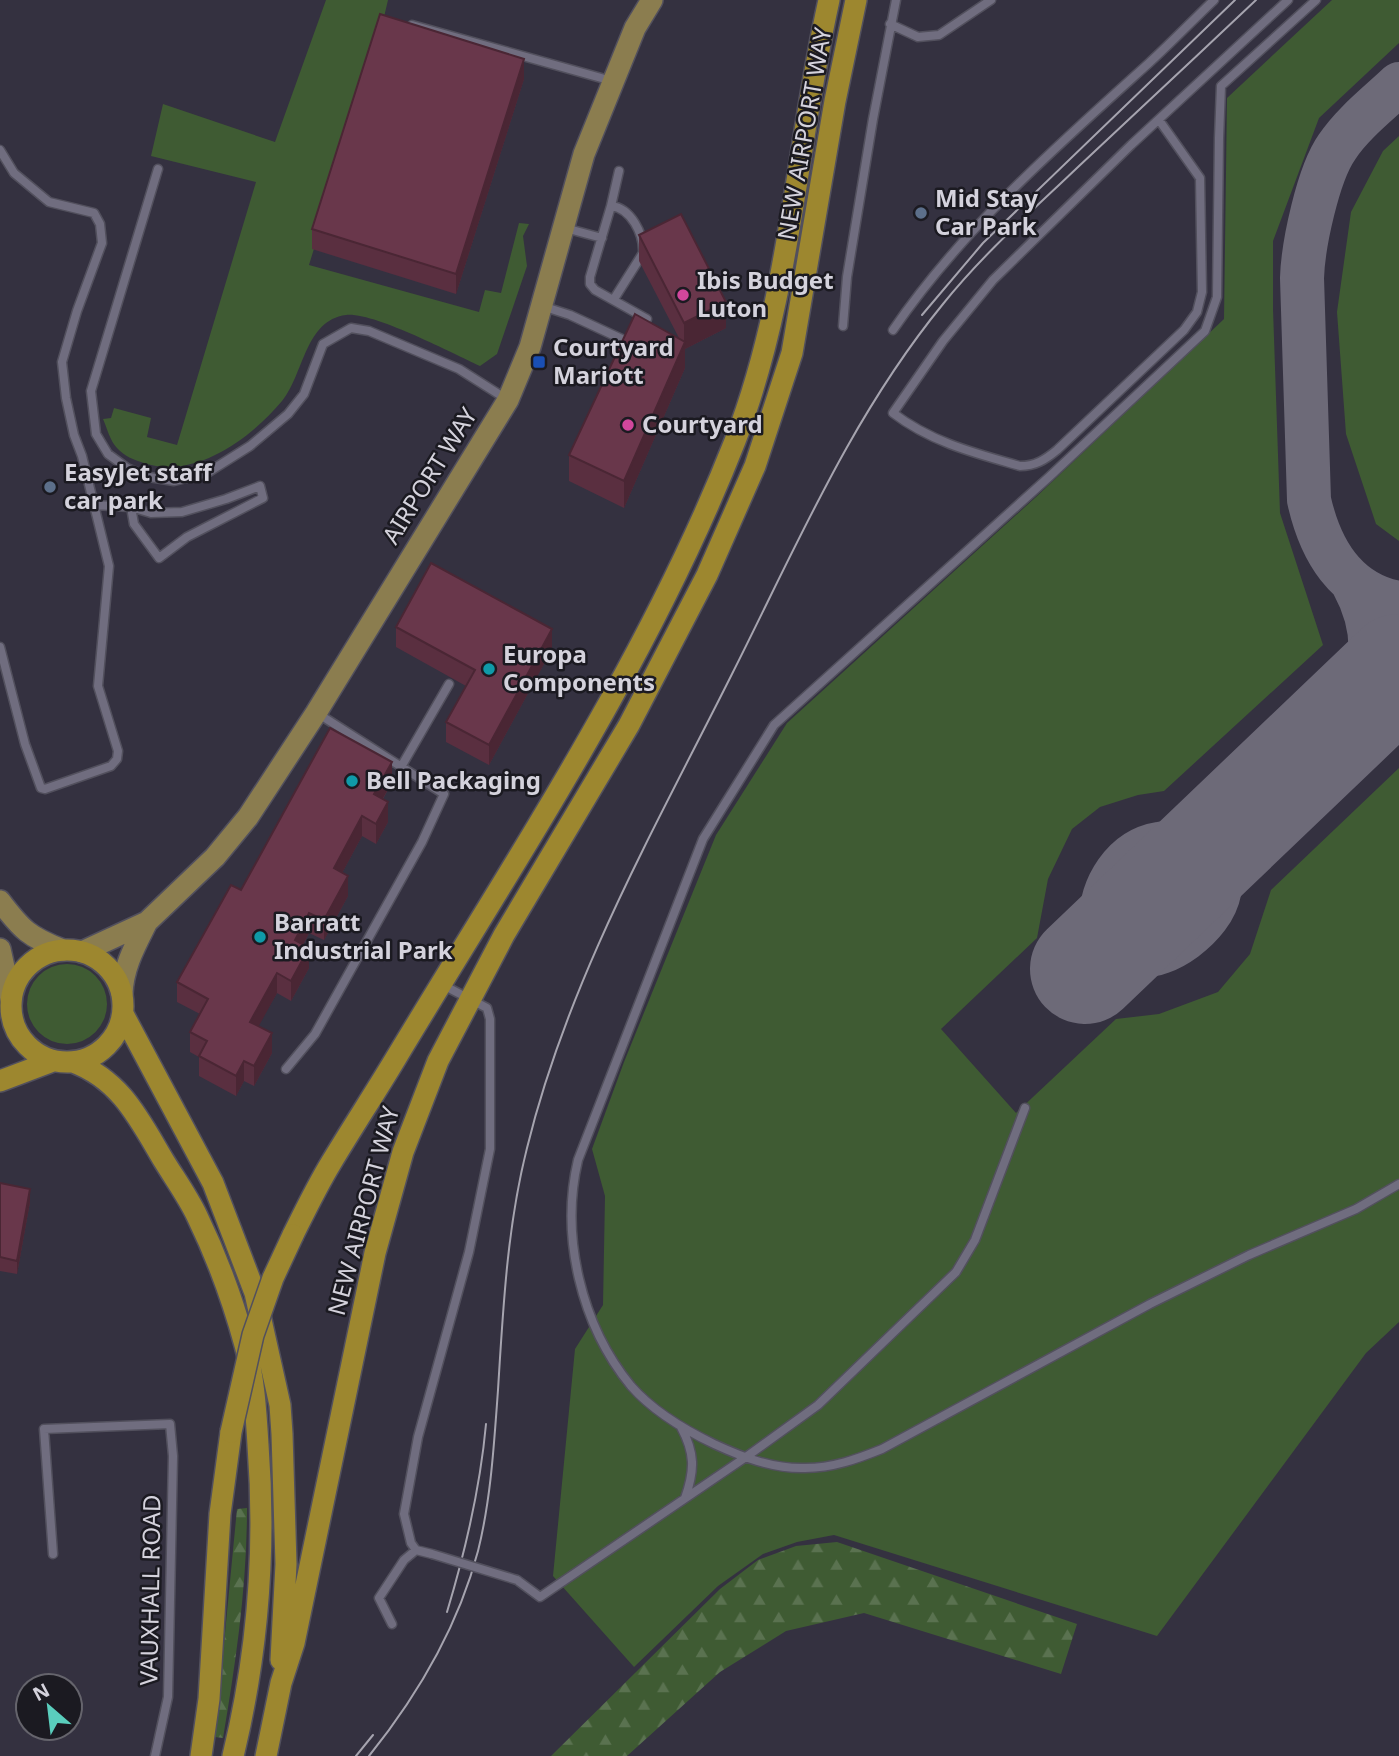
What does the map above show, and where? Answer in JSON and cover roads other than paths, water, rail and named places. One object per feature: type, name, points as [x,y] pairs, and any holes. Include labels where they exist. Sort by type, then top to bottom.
[{"type":"highway","name":"NEW AIRPORT WAY","points":[[201,1756],[209,1699],[220,1514],[231,1432],[253,1335],[273,1278],[329,1165],[567,778],[608,707],[681,566],[736,439],[756,381],[778,300],[829,0]]},
{"type":"highway","name":"NEW AIRPORT WAY","points":[[266,1756],[281,1683],[294,1643],[375,1254],[403,1152],[438,1061],[505,935],[629,725],[707,575],[755,466],[792,353],[835,101],[856,0]]},
{"type":"highway","points":[[0,1037],[11,1009],[15,984],[34,960],[48,953],[73,951],[96,958],[108,967],[117,980],[122,1004],[117,1032],[106,1046],[91,1057],[63,1061],[0,1081]]},
{"type":"highway","name":"NEW AIRPORT WAY","points":[[122,1004],[213,1183],[255,1293],[280,1405],[284,1459],[286,1564],[281,1683]]},
{"type":"highway","points":[[11,1009],[17,1033],[26,1045],[39,1055],[93,1069],[124,1098],[189,1202],[215,1255],[246,1347],[256,1416],[260,1470],[261,1553],[258,1615],[251,1674],[233,1756]]},
{"type":"main road","name":"AIRPORT WAY","points":[[122,1004],[123,976],[147,922],[215,857],[248,817],[316,713],[509,400],[530,347],[584,154],[635,28],[652,0]]},
{"type":"main road","points":[[0,901],[24,931],[41,941],[73,951]]},
{"type":"main road","name":"AIRPORT WAY","points":[[73,951],[147,922]]},
{"type":"main road","points":[[0,949],[11,1009]]},
{"type":"lane","points":[[843,326],[849,264],[896,0]]},
{"type":"lane","points":[[890,24],[918,37],[939,35],[991,0]]},
{"type":"lane","points":[[893,330],[938,271],[1007,197],[1214,0]]},
{"type":"lane","points":[[1159,120],[1200,178],[1202,292],[1196,312],[1184,330],[1057,450],[1045,460],[1029,466],[1020,466],[961,449],[925,435],[893,413],[943,341],[993,281],[1159,120],[1288,0]]},
{"type":"lane","points":[[1316,0],[1222,86],[1217,297],[1205,331],[1039,487],[774,725],[704,839],[578,1160],[573,1186],[573,1250],[595,1324],[632,1387],[680,1424],[706,1440],[773,1465],[804,1469],[844,1464],[882,1449],[1150,1304],[1249,1255],[1356,1209],[1399,1184]]},
{"type":"lane","points":[[405,23],[614,81]]},
{"type":"lane","points":[[0,150],[14,173],[50,202],[94,213],[100,223],[102,243],[62,362],[69,410],[109,566],[97,686],[118,751],[117,759],[111,766],[45,789],[41,788],[25,744],[0,647]]},
{"type":"lane","points":[[158,169],[91,391],[96,434],[108,454],[127,468],[149,477],[174,481],[207,473],[250,446],[288,414],[304,394],[323,344],[351,328],[369,331],[458,369],[509,400]]},
{"type":"lane","points":[[620,170],[590,284],[595,290],[647,319]]},
{"type":"lane","points":[[611,206],[619,207],[630,217],[643,247],[643,253],[614,299]]},
{"type":"lane","points":[[565,228],[602,238]]},
{"type":"lane","points":[[542,306],[570,315],[626,341]]},
{"type":"lane","points":[[94,505],[131,507],[151,513],[182,512],[260,486],[263,498],[187,537],[159,558],[134,524],[131,507]]},
{"type":"lane","points":[[401,767],[449,684]]},
{"type":"lane","points":[[286,1069],[315,1034],[422,842],[444,794],[316,713]]},
{"type":"lane","points":[[441,984],[487,1008],[490,1018],[490,1149],[469,1252],[418,1437],[404,1514],[406,1527],[416,1550],[517,1580],[540,1597],[818,1405],[956,1272],[975,1240],[1025,1108]]},
{"type":"lane","name":"VAUXHALL ROAD","points":[[53,1554],[44,1429],[170,1424],[173,1455],[168,1697],[155,1756]]},
{"type":"lane","points":[[680,1424],[691,1446],[692,1455],[690,1485],[684,1500]]},
{"type":"lane","points":[[393,1624],[379,1598],[404,1560],[416,1550]]},
{"type":"tram line","points":[[922,315],[983,243],[1235,0]]},
{"type":"tram line","points":[[369,1756],[404,1709],[448,1633],[470,1579],[478,1551],[491,1471],[510,1238],[520,1178],[544,1086],[566,1025],[616,906],[803,530],[853,436],[881,391],[910,347],[958,286],[1026,216],[1256,0]]},
{"type":"tram line","points":[[447,1612],[471,1519],[486,1424]]},
{"type":"tram line","points":[[356,1756],[373,1735]]},
{"type":"place","name":"Mid Stay Car Park","points":[[921,213]]},
{"type":"place","name":"Ibis Budget Luton","points":[[683,295]]},
{"type":"place","name":"Courtyard Mariott","points":[[539,362]]},
{"type":"place","name":"Courtyard","points":[[628,425]]},
{"type":"place","name":"EasyJet staff car park","points":[[50,487]]},
{"type":"place","name":"Europa Components","points":[[489,669]]},
{"type":"place","name":"Bell Packaging","points":[[352,781]]},
{"type":"place","name":"Barratt Industrial Park","points":[[260,937]]}]
